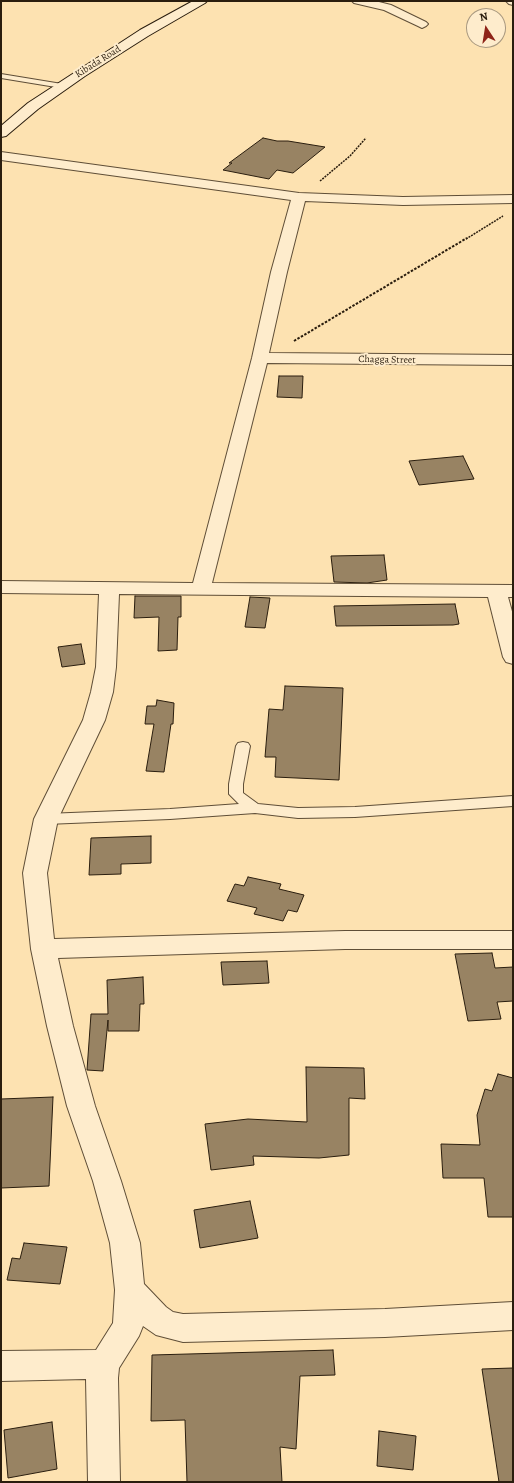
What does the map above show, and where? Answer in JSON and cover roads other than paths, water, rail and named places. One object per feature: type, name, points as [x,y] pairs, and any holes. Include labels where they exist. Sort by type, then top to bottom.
[{"type":"street","name":"Kibada Road","points":[[1,133],[33,106],[62,86],[144,33],[201,1]]},
{"type":"street","points":[[358,1],[387,7],[422,24]]},
{"type":"street","points":[[1,156],[299,198],[403,201],[513,199]]},
{"type":"street","points":[[201,589],[260,358],[279,272],[299,198]]},
{"type":"street","name":"Chagga Street","points":[[260,358],[513,360]]},
{"type":"street","points":[[1,588],[505,591],[513,657]]},
{"type":"street","points":[[104,1482],[102,1378],[104,1364],[128,1326],[130,1290],[126,1243],[81,1106],[43,949],[35,873],[46,819],[94,720],[102,692],[106,667],[109,588]]},
{"type":"street","points":[[43,949],[345,940],[513,940]]},
{"type":"street","points":[[130,1290],[155,1318],[167,1325],[182,1328],[385,1323],[513,1316]]},
{"type":"street","points":[[1,1366],[104,1364]]},
{"type":"lane","points":[[1,76],[62,86]]},
{"type":"lane","points":[[243,746],[236,784],[236,794],[240,799],[255,808]]},
{"type":"lane","points":[[46,819],[170,814],[255,808],[303,813],[354,812],[513,801]]}]
